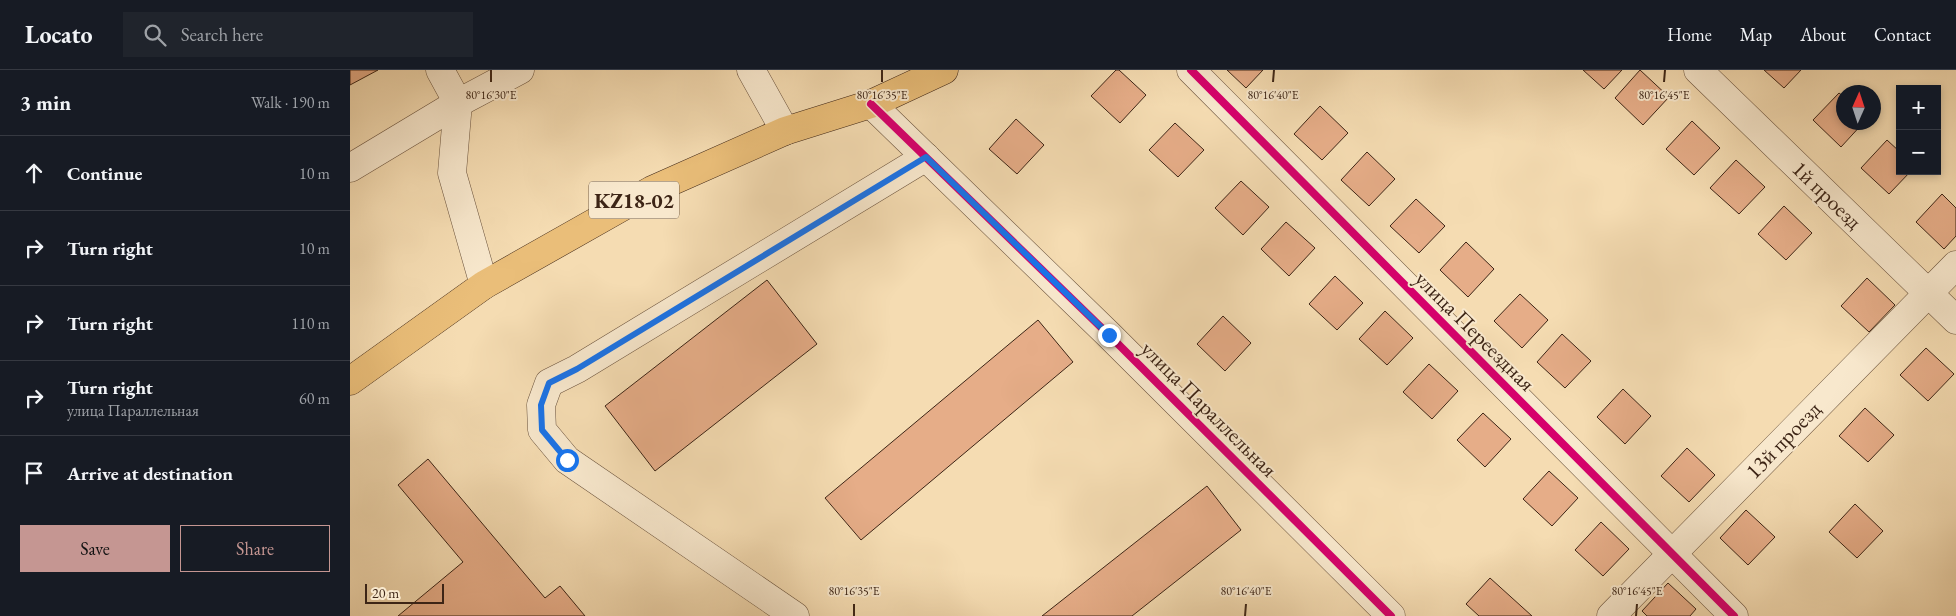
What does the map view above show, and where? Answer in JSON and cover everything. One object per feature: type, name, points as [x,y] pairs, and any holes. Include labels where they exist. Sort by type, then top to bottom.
[{"type":"highway","name":"KZ18-02","points":[[350,381],[484,285],[652,190],[785,131],[871,104],[944,70]]},
{"type":"street","points":[[440,70],[458,103],[452,173],[484,285]]},
{"type":"street","points":[[350,168],[458,103],[520,70]]},
{"type":"street","points":[[751,70],[785,131]]},
{"type":"street","name":"улица Переездная","points":[[1191,70],[1734,616]]},
{"type":"street","name":"1й проезд","points":[[1698,70],[1956,320]]},
{"type":"street","name":"улица Параллельная","points":[[871,104],[1116,342],[1391,616]]},
{"type":"street","points":[[795,616],[567,460],[542,430],[541,405],[549,383],[577,369],[926,157]]},
{"type":"street","name":"13й проезд","points":[[1611,616],[1956,265]]},
{"type":"building","points":[[350,70],[378,70],[350,85]]},
{"type":"building","points":[[1116,70],[1119,70],[1146,95],[1120,123],[1091,96]]},
{"type":"building","points":[[1227,70],[1263,70],[1246,88]]},
{"type":"building","points":[[1583,70],[1622,70],[1604,89]]},
{"type":"building","points":[[1640,70],[1669,97],[1643,125],[1615,98]]},
{"type":"building","points":[[1764,70],[1801,70],[1784,88]]},
{"type":"building","points":[[1836,96],[1836,130],[1857,130],[1841,147],[1813,120]]},
{"type":"building","points":[[1320,106],[1348,133],[1322,160],[1294,134]]},
{"type":"building","points":[[1016,119],[1044,145],[1017,174],[989,149]]},
{"type":"building","points":[[1692,121],[1720,148],[1694,175],[1666,149]]},
{"type":"building","points":[[1175,123],[1204,150],[1178,177],[1149,150]]},
{"type":"building","points":[[1887,140],[1896,148],[1896,175],[1907,175],[1889,194],[1861,168]]},
{"type":"building","points":[[1367,152],[1395,179],[1369,206],[1341,180]]},
{"type":"building","points":[[1736,160],[1765,187],[1739,214],[1710,188]]},
{"type":"building","points":[[1241,181],[1269,207],[1243,235],[1215,208]]},
{"type":"building","points":[[1942,194],[1956,208],[1956,236],[1944,249],[1916,222]]},
{"type":"building","points":[[1416,199],[1445,226],[1419,253],[1390,226]]},
{"type":"building","points":[[1784,206],[1812,233],[1786,260],[1758,234]]},
{"type":"building","points":[[1286,222],[1315,248],[1289,276],[1261,249]]},
{"type":"building","points":[[1466,242],[1494,269],[1468,297],[1440,270]]},
{"type":"building","points":[[1335,276],[1363,303],[1337,330],[1309,304]]},
{"type":"building","points":[[1867,278],[1895,305],[1869,332],[1841,306]]},
{"type":"building","points":[[767,280],[817,344],[655,471],[605,406]]},
{"type":"building","points":[[1520,294],[1548,320],[1522,348],[1494,321]]},
{"type":"building","points":[[1385,311],[1413,338],[1387,365],[1359,339]]},
{"type":"building","points":[[1223,316],[1251,343],[1225,371],[1197,344]]},
{"type":"building","points":[[1038,320],[1073,362],[861,540],[825,498]]},
{"type":"building","points":[[1562,334],[1591,361],[1565,388],[1537,362]]},
{"type":"building","points":[[1926,348],[1954,374],[1928,401],[1900,375]]},
{"type":"building","points":[[1429,364],[1458,391],[1432,419],[1403,392]]},
{"type":"building","points":[[1623,389],[1651,416],[1625,444],[1597,417]]},
{"type":"building","points":[[1865,408],[1894,435],[1868,462],[1839,436]]},
{"type":"building","points":[[1483,413],[1511,439],[1485,467],[1457,440]]},
{"type":"building","points":[[1687,448],[1715,475],[1689,502],[1661,476]]},
{"type":"building","points":[[428,459],[545,598],[560,586],[585,616],[398,616],[463,562],[398,485]]},
{"type":"building","points":[[1549,471],[1578,498],[1552,526],[1523,499]]},
{"type":"building","points":[[1207,486],[1241,530],[1132,616],[1042,616]]},
{"type":"building","points":[[1855,504],[1883,531],[1857,558],[1829,532]]},
{"type":"building","points":[[1746,510],[1775,537],[1748,565],[1720,538]]},
{"type":"building","points":[[1601,522],[1629,549],[1603,576],[1575,550]]},
{"type":"building","points":[[1490,578],[1532,616],[1479,616],[1466,604]]},
{"type":"building","points":[[1668,583],[1696,609],[1690,616],[1647,616],[1642,611]]},
{"type":"cycle path","points":[[1191,70],[1734,616]]},
{"type":"cycle path","points":[[871,104],[1109,335],[1391,616]]},
{"type":"route","points":[[567,460],[542,430],[541,405],[549,383],[577,369],[926,157],[1109,335]]}]
